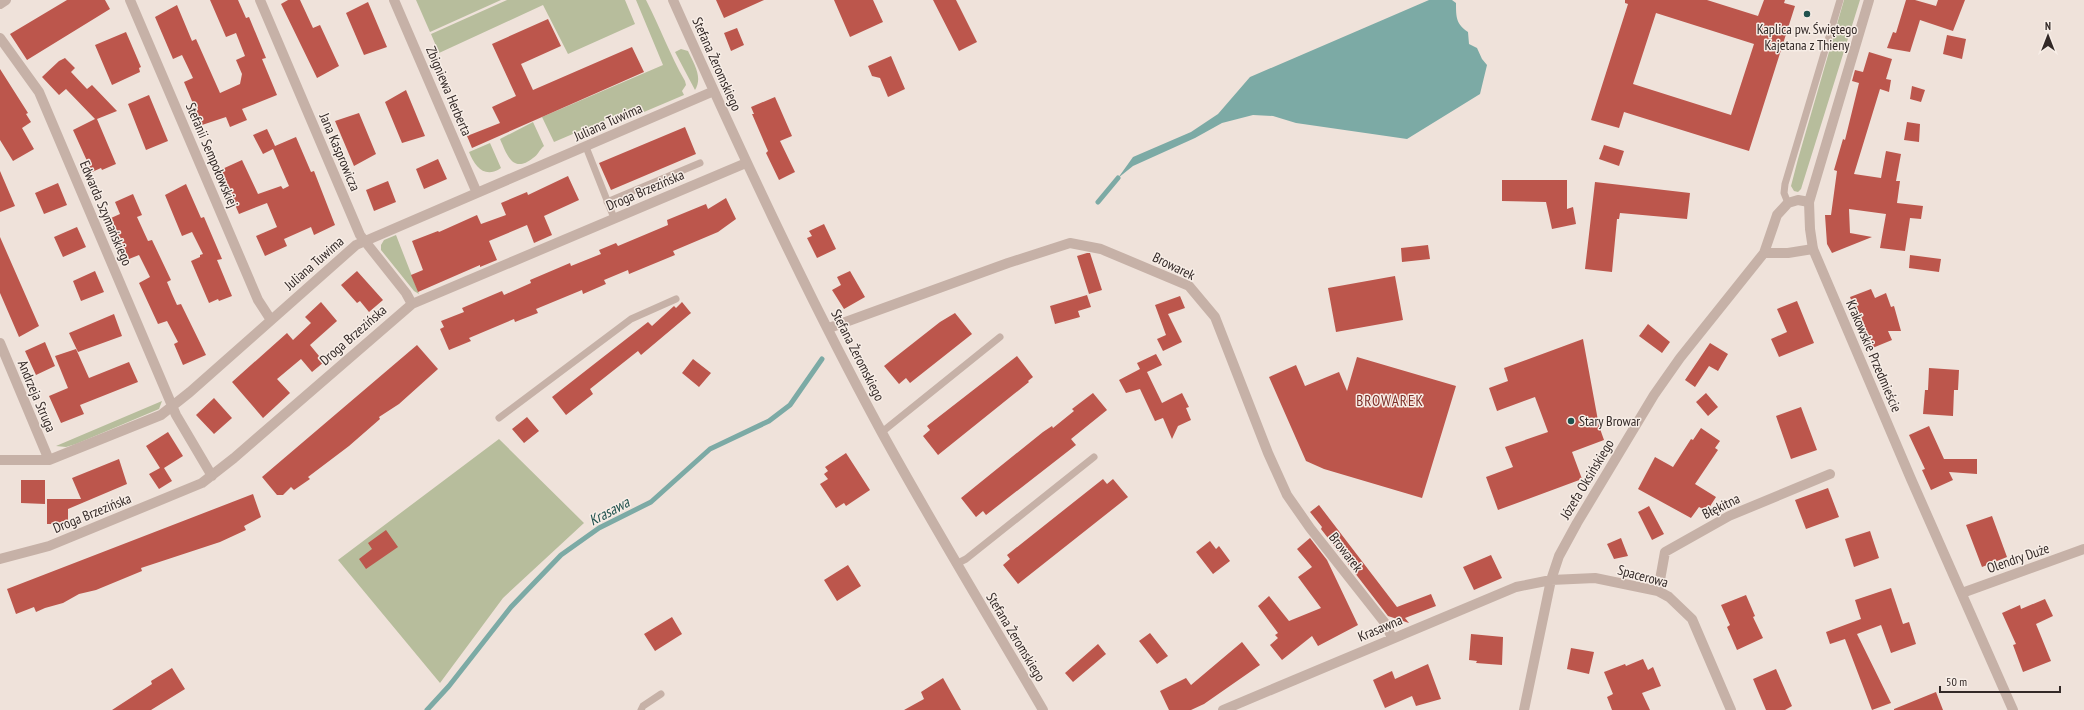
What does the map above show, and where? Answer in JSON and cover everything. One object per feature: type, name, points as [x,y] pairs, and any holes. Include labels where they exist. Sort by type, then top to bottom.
[{"type":"street","points":[[0,4],[6,0]]},
{"type":"street","name":"Stefanii Sempołowskiej","points":[[130,0],[258,300],[270,320]]},
{"type":"street","name":"Jana Kasprowicza","points":[[260,0],[365,242],[406,293],[412,304]]},
{"type":"street","name":"Zbigniewa Herberta","points":[[394,0],[477,193]]},
{"type":"street","name":"Stefana Żeromskiego","points":[[673,0],[746,163],[882,432],[956,564],[1043,710]]},
{"type":"street","name":"Krakowskie Przedmieście","points":[[1870,0],[1809,202],[1810,230],[1813,249],[2013,710]]},
{"type":"street","name":"Edwarda Szymańskiego","points":[[0,38],[39,92],[172,407],[212,476]]},
{"type":"street","name":"Juliana Tuwima","points":[[0,460],[49,460],[161,415],[356,245],[714,92]]},
{"type":"street","name":"Droga Brzezińska","points":[[0,559],[49,546],[202,483],[412,304],[746,163]]},
{"type":"street","points":[[1788,203],[1798,200],[1809,202]]},
{"type":"street","name":"Józefa Oksińskiego","points":[[1524,710],[1551,580],[1559,556],[1577,523],[1654,396],[1680,358],[1764,253],[1777,215],[1788,203]]},
{"type":"street","name":"Browarek","points":[[829,328],[1008,263],[1070,243],[1101,250],[1189,286],[1214,317],[1268,453],[1287,495],[1310,528],[1385,623],[1392,638]]},
{"type":"street","points":[[1764,253],[1788,253],[1813,249]]},
{"type":"street","name":"Andrzeja Struga","points":[[0,344],[49,460]]},
{"type":"street","name":"Błękitna","points":[[1658,591],[1664,552],[1729,516],[1830,474]]},
{"type":"street","name":"Olendry Duże","points":[[1962,594],[2084,549]]},
{"type":"street","name":"Spacerowa","points":[[1551,580],[1595,578],[1658,591],[1669,597],[1692,619],[1731,710]]},
{"type":"street","name":"Krasawna","points":[[1223,710],[1516,587],[1551,580]]},
{"type":"lane","points":[[1788,203],[1784,193],[1785,184],[1840,0]]},
{"type":"lane","points":[[586,147],[614,218]]},
{"type":"lane","points":[[608,202],[700,163]]},
{"type":"lane","points":[[499,418],[631,319],[676,299]]},
{"type":"lane","points":[[882,432],[1000,337]]},
{"type":"lane","points":[[956,564],[966,559],[1094,457]]},
{"type":"lane","points":[[641,710],[643,706],[661,694]]},
{"type":"green space","points":[[416,0],[501,0],[430,32]]},
{"type":"green space","points":[[507,0],[625,0],[635,24],[568,54],[543,5],[439,53],[431,34]]},
{"type":"green space","points":[[636,0],[646,0],[685,81],[686,85],[682,91],[684,95],[618,123],[615,116],[554,142],[542,117],[663,65]]},
{"type":"green space","points":[[1844,0],[1860,0],[1801,189],[1798,192],[1794,191],[1791,186],[1798,159]]},
{"type":"green space","points":[[681,49],[688,51],[697,70],[698,80],[695,90],[675,52]]},
{"type":"green space","points":[[533,122],[544,146],[535,157],[520,164],[516,163],[508,156],[500,139]]},
{"type":"green space","points":[[490,143],[501,168],[495,171],[485,172],[481,170],[474,162],[469,152]]},
{"type":"green space","points":[[396,235],[419,294],[414,291],[381,250],[381,245],[384,240]]},
{"type":"green space","points":[[162,401],[159,409],[76,444],[66,447],[56,446]]},
{"type":"green space","points":[[499,439],[584,523],[503,598],[440,683],[338,560]]},
{"type":"water","points":[[1429,0],[1452,0],[1456,3],[1458,20],[1461,26],[1468,32],[1469,44],[1477,48],[1482,59],[1487,65],[1480,94],[1407,139],[1296,123],[1273,116],[1253,115],[1222,123],[1195,138],[1133,166],[1118,178],[1133,157],[1191,132],[1218,114],[1250,77]]},
{"type":"building","points":[[67,0],[105,0],[110,9],[27,60],[10,34]]},
{"type":"building","points":[[210,0],[238,0],[246,18],[249,17],[266,58],[262,59],[277,95],[242,109],[247,120],[230,127],[226,117],[202,125],[184,82],[193,78],[182,55],[173,59],[155,17],[177,5],[192,41],[196,39],[220,93],[240,84],[242,74],[236,60],[245,56],[236,33],[226,37]]},
{"type":"building","points":[[288,0],[300,0],[313,28],[320,25],[339,66],[317,78],[281,4]]},
{"type":"building","points":[[716,0],[764,0],[724,18]]},
{"type":"building","points":[[834,0],[873,0],[883,22],[850,37]]},
{"type":"building","points":[[933,0],[956,0],[977,42],[959,51]]},
{"type":"building","points":[[1625,0],[1707,0],[1758,16],[1764,0],[1785,0],[1784,3],[1795,6],[1749,151],[1624,112],[1619,128],[1591,120],[1628,4],[1625,3]],"holes":[[[1656,13],[1754,44],[1731,115],[1633,84]]]},
{"type":"building","points":[[1906,0],[1915,0],[1936,6],[1938,0],[1965,0],[1953,31],[1920,20],[1910,52],[1887,48],[1893,32],[1896,33]]},
{"type":"building","points":[[368,2],[387,47],[364,55],[346,13]]},
{"type":"building","points":[[548,19],[561,46],[521,64],[533,90],[632,47],[644,72],[472,148],[467,136],[500,123],[492,107],[516,96],[492,44]]},
{"type":"building","points":[[737,28],[744,45],[731,51],[724,33]]},
{"type":"building","points":[[126,32],[141,67],[139,68],[140,72],[112,85],[95,45]]},
{"type":"building","points":[[1947,35],[1966,39],[1962,59],[1943,54]]},
{"type":"building","points":[[1869,52],[1892,59],[1886,79],[1891,80],[1889,92],[1880,89],[1854,174],[1881,178],[1886,151],[1901,154],[1896,181],[1900,181],[1897,203],[1923,206],[1921,219],[1910,218],[1905,251],[1880,248],[1886,214],[1849,209],[1850,233],[1872,237],[1832,253],[1827,244],[1825,215],[1831,215],[1837,171],[1834,170],[1843,139],[1845,140],[1859,83],[1852,81],[1855,70],[1863,72]]},
{"type":"building","points":[[891,56],[905,89],[888,97],[880,78],[872,76],[868,66]]},
{"type":"building","points":[[65,58],[75,68],[71,72],[87,89],[92,85],[117,111],[97,119],[116,164],[102,170],[101,168],[92,172],[73,130],[95,119],[66,89],[59,95],[42,77],[59,61]]},
{"type":"building","points":[[0,69],[28,113],[26,114],[31,122],[22,128],[34,149],[13,161],[0,140]]},
{"type":"building","points":[[1912,86],[1925,90],[1921,102],[1910,99]]},
{"type":"building","points":[[406,90],[425,136],[402,143],[385,102]]},
{"type":"building","points":[[149,95],[168,141],[146,150],[128,104]]},
{"type":"building","points":[[775,97],[792,136],[780,141],[795,172],[779,180],[766,153],[768,151],[752,114],[754,114],[751,107]]},
{"type":"building","points":[[359,113],[376,154],[354,166],[335,121]]},
{"type":"building","points":[[1907,122],[1920,124],[1919,142],[1904,140]]},
{"type":"building","points":[[685,127],[696,154],[611,190],[599,163]]},
{"type":"building","points":[[267,129],[275,146],[296,137],[311,172],[314,171],[335,225],[314,235],[311,227],[284,239],[287,246],[265,256],[256,236],[277,227],[267,203],[239,214],[220,170],[242,160],[258,194],[281,186],[283,189],[289,186],[273,149],[263,154],[253,135]]},
{"type":"building","points":[[1604,145],[1624,151],[1619,166],[1599,159]]},
{"type":"building","points":[[438,159],[447,179],[424,189],[416,169]]},
{"type":"building","points":[[0,171],[15,206],[0,212]]},
{"type":"building","points":[[568,176],[579,200],[544,216],[552,235],[534,243],[527,225],[489,241],[497,260],[480,267],[480,265],[418,292],[411,275],[423,270],[412,241],[438,231],[439,232],[477,215],[481,224],[506,215],[501,203],[527,192],[528,195]]},
{"type":"building","points":[[1502,180],[1567,180],[1567,209],[1573,207],[1576,224],[1552,229],[1546,202],[1502,201]]},
{"type":"building","points":[[388,181],[396,202],[374,211],[366,190]]},
{"type":"building","points":[[1595,182],[1690,193],[1687,219],[1620,213],[1619,219],[1617,219],[1612,272],[1585,269]]},
{"type":"building","points":[[58,183],[67,205],[44,214],[35,193]]},
{"type":"building","points":[[186,184],[201,218],[204,217],[222,259],[217,260],[232,296],[219,301],[218,299],[209,303],[191,261],[203,254],[192,232],[182,236],[165,195]]},
{"type":"building","points":[[133,194],[142,215],[137,217],[148,241],[152,240],[171,280],[167,282],[177,305],[181,304],[206,355],[183,365],[174,344],[178,342],[167,321],[158,324],[139,283],[150,277],[139,255],[129,259],[111,218],[120,214],[115,202]]},
{"type":"building","points":[[726,198],[736,219],[718,232],[673,251],[675,255],[629,274],[628,270],[604,280],[606,284],[583,294],[582,290],[536,309],[538,313],[515,322],[514,319],[469,338],[471,341],[449,350],[440,329],[444,327],[441,321],[464,312],[462,308],[502,291],[504,295],[531,283],[530,280],[570,263],[571,266],[601,254],[599,250],[616,243],[618,246],[668,225],[667,220],[706,204],[708,209]]},
{"type":"building","points":[[824,224],[836,249],[817,258],[807,238],[812,236],[809,231]]},
{"type":"building","points":[[77,227],[86,247],[63,257],[54,237]]},
{"type":"building","points":[[0,237],[39,326],[19,337],[0,293]]},
{"type":"building","points":[[1428,245],[1430,259],[1402,262],[1401,248]]},
{"type":"building","points":[[1090,253],[1102,290],[1089,294],[1077,256]]},
{"type":"building","points":[[1910,255],[1941,259],[1939,272],[1909,268]]},
{"type":"building","points":[[95,271],[104,292],[81,301],[73,281]]},
{"type":"building","points":[[357,271],[383,300],[369,312],[360,301],[357,303],[341,285]]},
{"type":"building","points":[[850,271],[865,297],[844,309],[832,290],[841,285],[837,277]]},
{"type":"building","points":[[1395,276],[1403,320],[1336,332],[1328,288]]},
{"type":"building","points":[[1871,289],[1875,298],[1886,293],[1891,307],[1894,306],[1901,331],[1888,331],[1892,340],[1870,349],[1850,297]]},
{"type":"building","points":[[1087,295],[1091,307],[1078,311],[1080,317],[1055,324],[1050,306]]},
{"type":"building","points":[[1180,296],[1185,308],[1168,314],[1182,342],[1163,351],[1157,339],[1166,335],[1155,305]]},
{"type":"building","points":[[1797,301],[1814,343],[1779,357],[1771,339],[1787,332],[1777,309]]},
{"type":"building","points":[[321,302],[337,321],[310,345],[324,362],[312,372],[301,359],[277,379],[290,393],[263,418],[232,382],[287,333],[293,340],[311,323],[305,317]]},
{"type":"building","points":[[682,302],[691,313],[641,355],[638,351],[590,389],[593,394],[566,415],[552,397],[648,322],[652,326],[674,306],[676,308]]},
{"type":"building","points":[[955,313],[972,334],[910,383],[906,378],[899,384],[884,366],[940,322]]},
{"type":"building","points":[[114,314],[122,336],[78,352],[69,333]]},
{"type":"building","points":[[1648,324],[1670,342],[1662,353],[1639,336]]},
{"type":"building","name":"Stary Browar","points":[[1583,339],[1599,426],[1604,440],[1572,452],[1582,479],[1498,510],[1486,477],[1513,467],[1505,447],[1548,432],[1535,397],[1497,411],[1489,388],[1508,381],[1504,368]]},
{"type":"building","points":[[45,342],[55,366],[36,375],[25,351]]},
{"type":"building","points":[[1710,343],[1728,354],[1718,371],[1709,366],[1695,387],[1685,380]]},
{"type":"building","points":[[417,345],[438,369],[399,404],[379,417],[380,419],[349,446],[308,477],[310,479],[294,490],[291,487],[283,495],[277,495],[262,477]]},
{"type":"building","points":[[76,349],[89,378],[129,362],[138,382],[80,405],[84,414],[61,423],[49,396],[68,388],[55,356]]},
{"type":"building","points":[[1156,354],[1162,365],[1147,372],[1162,403],[1182,393],[1189,407],[1186,408],[1191,420],[1178,426],[1172,439],[1163,418],[1155,421],[1140,389],[1126,393],[1119,380],[1140,369],[1137,363]]},
{"type":"building","points":[[1017,356],[1033,377],[1028,381],[1029,382],[938,455],[923,436],[930,430],[927,426]]},
{"type":"building","points":[[1357,357],[1456,386],[1422,498],[1324,469],[1306,461],[1269,377],[1296,365],[1305,386],[1339,372],[1347,391]]},
{"type":"building","points":[[693,359],[711,373],[699,387],[682,373]]},
{"type":"building","points":[[1929,368],[1959,370],[1958,390],[1954,390],[1953,416],[1923,414],[1925,390],[1928,390]]},
{"type":"building","points":[[1093,393],[1107,410],[1071,439],[1076,445],[986,515],[983,511],[976,517],[961,498],[1043,432],[1052,426],[1053,428],[1074,411],[1072,409]]},
{"type":"building","points":[[1706,393],[1718,407],[1708,416],[1696,402]]},
{"type":"building","points":[[214,398],[232,418],[214,434],[196,415]]},
{"type":"building","points":[[1801,407],[1817,450],[1791,459],[1776,416]]},
{"type":"building","points":[[527,417],[539,431],[524,443],[512,429]]},
{"type":"building","points":[[1929,426],[1944,459],[1977,459],[1977,474],[1949,472],[1953,480],[1931,490],[1922,470],[1925,469],[1909,435]]},
{"type":"building","points":[[1701,428],[1720,441],[1715,448],[1718,450],[1695,484],[1716,497],[1707,511],[1699,507],[1691,518],[1638,489],[1655,457],[1673,467],[1691,439],[1693,440]]},
{"type":"building","points":[[168,432],[183,456],[164,468],[172,481],[159,489],[149,474],[160,468],[146,446]]},
{"type":"building","points":[[846,453],[870,490],[846,506],[844,503],[836,508],[820,484],[828,479],[824,474],[828,471],[825,467]]},
{"type":"building","points":[[119,459],[127,484],[68,509],[68,524],[47,524],[47,499],[81,499],[72,478]]},
{"type":"building","points":[[1103,479],[1107,484],[1113,479],[1128,497],[1018,584],[1003,565],[1010,559],[1007,555]]},
{"type":"building","points":[[21,480],[45,480],[45,504],[21,503]]},
{"type":"building","points":[[1828,488],[1839,517],[1806,529],[1795,500]]},
{"type":"building","points":[[253,494],[261,517],[244,526],[246,530],[220,542],[141,568],[142,571],[96,590],[79,594],[63,603],[36,612],[34,607],[16,614],[7,589]]},
{"type":"building","points":[[1319,505],[1397,607],[1431,594],[1436,606],[1405,618],[1409,623],[1388,616],[1321,529],[1322,527],[1310,512]]},
{"type":"building","points":[[1649,506],[1664,534],[1652,540],[1638,512]]},
{"type":"building","points":[[1992,516],[2007,557],[1982,567],[1966,525]]},
{"type":"building","points":[[386,530],[398,547],[366,569],[359,559],[372,549],[368,543]]},
{"type":"building","points":[[1870,531],[1879,558],[1854,567],[1845,539]]},
{"type":"building","points":[[1310,538],[1327,560],[1358,625],[1318,646],[1312,636],[1282,660],[1270,645],[1278,638],[1275,635],[1278,633],[1258,606],[1269,596],[1289,621],[1321,608],[1298,577],[1312,567],[1297,549]]},
{"type":"building","points":[[1621,538],[1628,556],[1614,559],[1607,544]]},
{"type":"building","points":[[1210,541],[1216,549],[1219,546],[1230,561],[1213,574],[1196,552]]},
{"type":"building","points":[[1491,555],[1502,578],[1474,590],[1463,567]]},
{"type":"building","points":[[848,565],[861,586],[837,601],[824,580]]},
{"type":"building","points":[[1891,588],[1903,624],[1909,622],[1916,644],[1891,653],[1881,625],[1857,634],[1891,703],[1872,710],[1845,639],[1830,644],[1826,632],[1861,619],[1855,600]]},
{"type":"building","points":[[1746,595],[1755,616],[1753,617],[1763,638],[1737,650],[1727,627],[1730,625],[1721,605]]},
{"type":"building","points":[[2045,599],[2053,616],[2036,624],[2051,661],[2023,672],[2013,645],[2016,644],[2002,613],[2020,605],[2021,609]]},
{"type":"building","points":[[672,617],[682,634],[655,651],[644,634]]},
{"type":"building","points":[[1150,633],[1168,656],[1157,664],[1139,641]]},
{"type":"building","points":[[1471,634],[1503,637],[1502,665],[1476,663],[1477,661],[1469,660]]},
{"type":"building","points":[[1242,642],[1260,665],[1204,704],[1191,710],[1169,710],[1160,691],[1186,678],[1191,685]]},
{"type":"building","points":[[1098,644],[1106,654],[1073,682],[1065,673]]},
{"type":"building","points":[[1571,648],[1594,652],[1589,674],[1567,669]]},
{"type":"building","points":[[1643,659],[1648,670],[1653,667],[1661,686],[1642,693],[1650,710],[1612,710],[1607,697],[1613,694],[1604,672],[1625,664],[1626,666]]},
{"type":"building","points":[[1428,664],[1441,699],[1416,706],[1412,696],[1385,708],[1373,680],[1392,671],[1395,679]]},
{"type":"building","points":[[172,668],[185,689],[151,710],[112,710],[152,684],[151,681]]},
{"type":"building","points":[[1776,669],[1792,706],[1785,710],[1766,710],[1753,679]]},
{"type":"building","points":[[943,678],[961,710],[904,710],[924,699],[921,692]]},
{"type":"building","points":[[1936,692],[1943,710],[1894,710],[1894,709]]},
{"type":"waterway","name":"Krasawa","points":[[1098,202],[1118,178]]},
{"type":"waterway","name":"Krasawa","points":[[427,710],[449,686],[511,607],[561,555],[599,528],[651,502],[710,449],[769,421],[790,405],[822,359]]},
{"type":"place","name":"Kaplica pw. Świętego Kajetana z Thieny","points":[[1807,14]]},
{"type":"place","name":"Stary Browar","points":[[1571,421]]},
{"type":"district","name":"BROWAREK","points":[[1390,400]]}]
